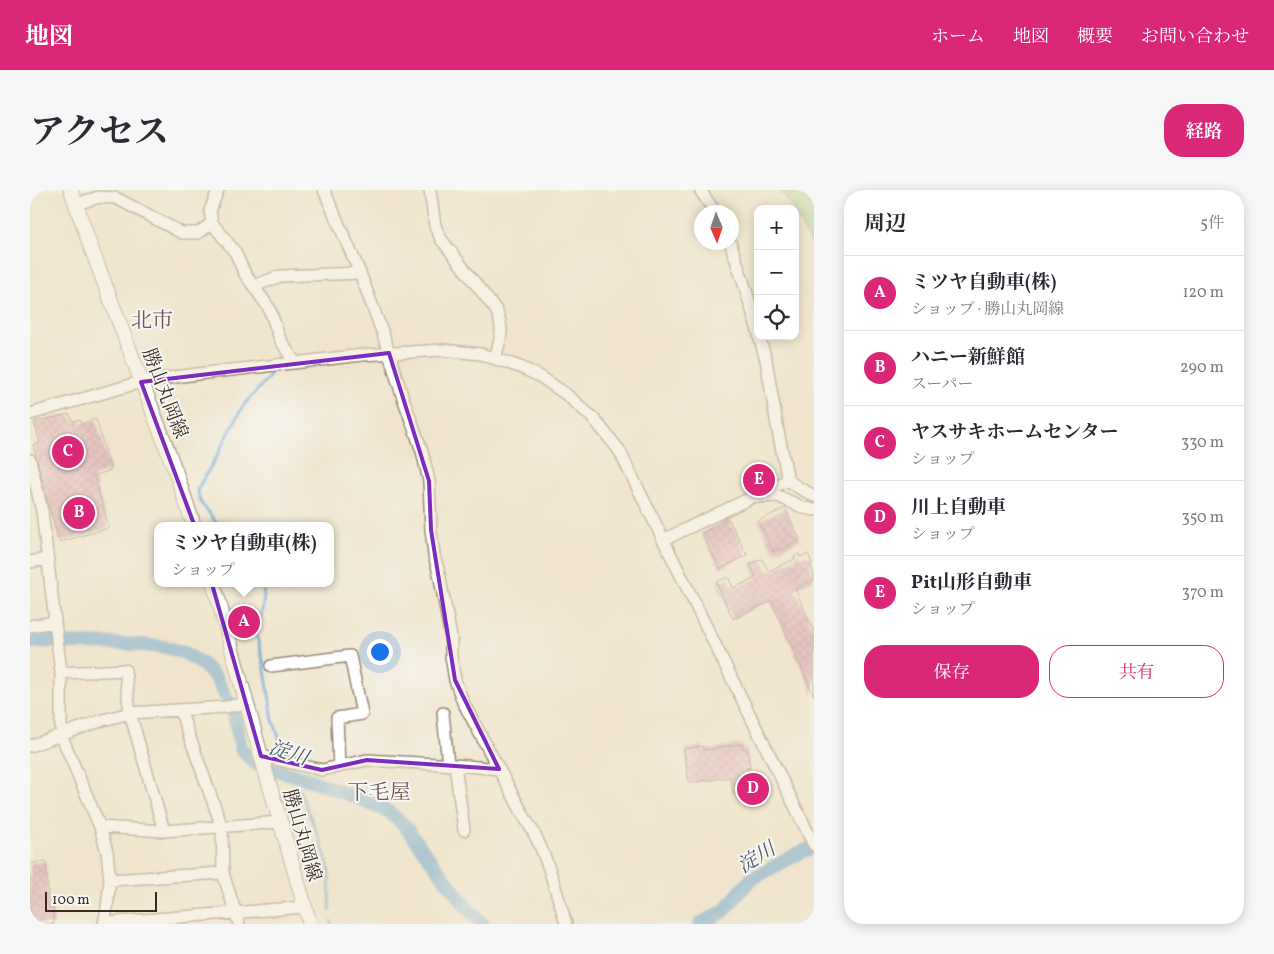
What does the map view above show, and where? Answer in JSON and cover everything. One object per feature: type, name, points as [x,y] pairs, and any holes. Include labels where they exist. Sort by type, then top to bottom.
[{"type":"main road","name":"勝山丸岡線","points":[[71,190],[193,522]]},
{"type":"main road","name":"勝山丸岡線","points":[[214,587],[243,704],[263,763],[310,924]]},
{"type":"street","points":[[218,190],[210,211],[212,223],[234,252],[245,274],[269,308],[280,339],[295,363]]},
{"type":"street","points":[[324,190],[360,273],[422,451],[429,481],[434,555],[451,636],[451,656],[455,680],[463,702],[545,856],[566,924]]},
{"type":"street","points":[[430,190],[435,226],[441,239],[496,310],[500,319],[502,331],[494,359]]},
{"type":"street","points":[[700,190],[710,205]]},
{"type":"street","points":[[76,204],[98,197],[116,198],[182,233],[198,233],[212,223]]},
{"type":"street","points":[[733,250],[754,318]]},
{"type":"street","points":[[254,286],[280,276],[360,273]]},
{"type":"street","points":[[760,340],[766,360],[788,480],[814,496]]},
{"type":"street","points":[[30,414],[141,382],[389,353],[443,350],[481,354],[520,367],[541,377],[567,395],[594,419],[619,450],[812,841]]},
{"type":"street","points":[[30,460],[42,511],[61,673],[60,726],[64,742],[100,827],[107,852],[110,880],[104,923],[237,919],[304,908]]},
{"type":"street","points":[[663,540],[754,498],[788,480]]},
{"type":"street","points":[[754,498],[778,496],[804,508],[814,510]]},
{"type":"street","points":[[30,562],[48,559]]},
{"type":"street","points":[[30,626],[55,622]]},
{"type":"street","points":[[271,666],[350,656],[362,714],[337,718],[338,767]]},
{"type":"street","points":[[61,673],[125,670],[130,714],[164,831]]},
{"type":"street","points":[[30,746],[103,720],[130,714],[226,708],[243,704]]},
{"type":"street","points":[[180,710],[222,827],[223,873],[237,919]]},
{"type":"street","points":[[443,713],[464,830]]},
{"type":"street","points":[[263,763],[322,770],[367,760],[498,769]]},
{"type":"street","points":[[100,827],[164,831],[280,822]]},
{"type":"street","points":[[110,880],[223,873]]},
{"type":"highlighted area","points":[[389,353],[429,481],[431,530],[455,680],[499,769],[367,760],[322,770],[261,756],[198,535],[141,382]]},
{"type":"green space","points":[[781,190],[814,190],[814,249],[799,222],[799,205],[790,205]]},
{"type":"building","points":[[69,414],[73,421],[80,420],[81,424],[96,419],[111,470],[94,476],[109,528],[60,542],[33,445],[40,443],[34,422]]},
{"type":"building","points":[[785,508],[800,540],[774,552],[758,521]]},
{"type":"building","points":[[729,519],[747,555],[720,569],[701,533]]},
{"type":"building","points":[[799,554],[800,557],[808,554],[814,574],[814,580],[795,589],[814,631],[814,696],[771,601],[733,619],[716,582],[728,577],[733,588],[756,578],[750,564],[762,559],[768,571],[795,559],[794,557]]},
{"type":"building","points":[[742,744],[743,749],[747,748],[750,768],[747,768],[749,783],[766,781],[767,792],[744,796],[743,792],[733,793],[730,777],[689,783],[684,749],[703,746],[703,750]]},
{"type":"building","points":[[46,862],[49,908],[53,908],[54,924],[30,924],[30,863]]},
{"type":"waterway","points":[[247,266],[257,280]]},
{"type":"waterway","points":[[261,287],[268,297]]},
{"type":"waterway","points":[[272,303],[277,314]]},
{"type":"waterway","points":[[275,362],[281,349]]},
{"type":"waterway","points":[[216,522],[201,503],[197,490],[243,406],[269,377],[272,370]]},
{"type":"waterway","points":[[263,587],[264,596],[262,611],[256,633],[264,664],[273,720],[283,749]]},
{"type":"waterway","name":"淀川","points":[[30,642],[129,644],[165,647],[185,653],[202,664],[216,678],[234,715],[241,748],[247,756],[257,765],[305,778],[389,812],[404,825],[468,909],[483,924]]},
{"type":"waterway","points":[[299,789],[329,867],[330,910]]},
{"type":"waterway","name":"淀川","points":[[700,924],[724,911],[750,880],[799,853],[814,847]]},
{"type":"place","name":"ヤスサキホームセンター","points":[[68,452]]},
{"type":"place","name":"Pit山形自動車","points":[[759,480]]},
{"type":"place","name":"ハニー新鮮館","points":[[79,513]]},
{"type":"place","name":"ミツヤ自動車(株)","points":[[244,622]]},
{"type":"place","name":"川上自動車","points":[[753,789]]},
{"type":"district","name":"北市","points":[[152,320]]},
{"type":"district","name":"下毛屋","points":[[379,792]]}]
